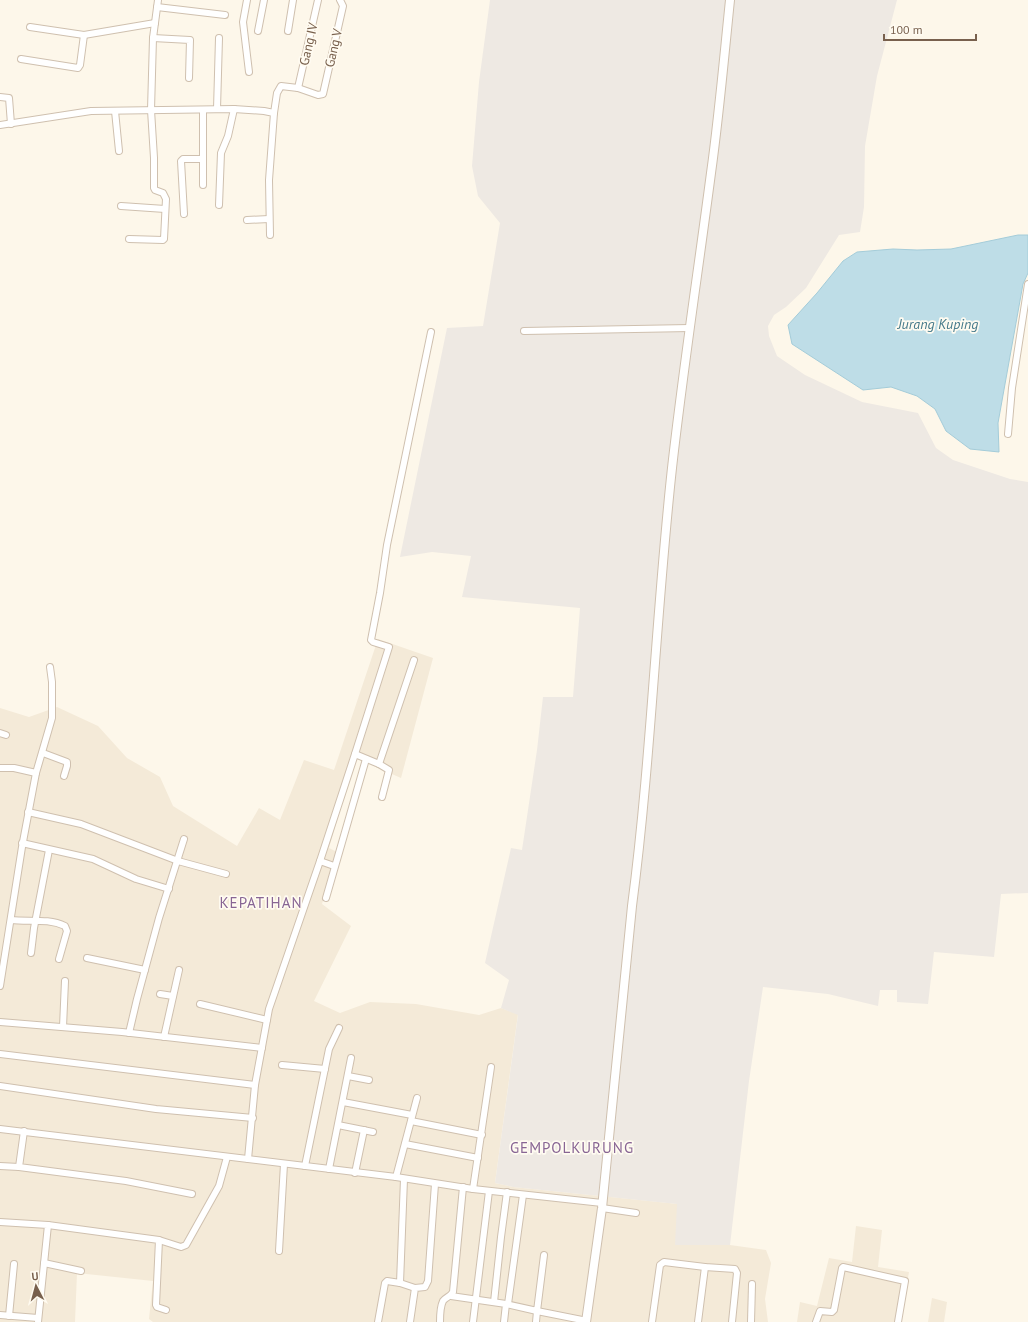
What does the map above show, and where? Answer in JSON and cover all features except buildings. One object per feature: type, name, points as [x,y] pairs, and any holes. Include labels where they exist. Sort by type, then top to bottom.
[{"type":"street","points":[[129,239],[164,240],[166,199],[163,193],[154,188],[151,110],[153,38],[158,0]]},
{"type":"street","points":[[247,0],[243,22],[249,72]]},
{"type":"street","points":[[258,31],[264,0]]},
{"type":"street","points":[[288,31],[293,0]]},
{"type":"street","name":"Gang IV","points":[[298,88],[318,0]]},
{"type":"street","points":[[440,1322],[444,1299],[451,1296],[507,1304],[587,1321],[602,1206],[639,850],[657,648],[661,582],[678,411],[712,171],[730,0]]},
{"type":"street","name":"Gang V","points":[[298,88],[318,95],[323,94],[343,6],[341,1]]},
{"type":"street","points":[[157,7],[225,15]]},
{"type":"street","points":[[30,27],[84,35],[155,23]]},
{"type":"street","points":[[21,59],[78,68],[80,65],[84,35]]},
{"type":"street","points":[[153,38],[190,40],[189,78]]},
{"type":"street","points":[[217,109],[219,38]]},
{"type":"street","points":[[270,235],[269,180],[277,93],[280,87],[283,86],[298,88]]},
{"type":"street","points":[[0,97],[7,97],[10,99],[11,124]]},
{"type":"street","points":[[0,125],[91,111],[234,109],[274,113]]},
{"type":"street","points":[[219,205],[221,153],[228,136],[234,109]]},
{"type":"street","points":[[203,110],[203,185]]},
{"type":"street","points":[[115,111],[119,151]]},
{"type":"street","points":[[184,214],[181,161],[183,159],[203,159]]},
{"type":"street","points":[[121,206],[165,209]]},
{"type":"street","points":[[247,220],[269,219]]},
{"type":"street","points":[[1008,434],[1012,388],[1028,284]]},
{"type":"street","points":[[524,331],[690,328]]},
{"type":"street","points":[[248,1159],[255,1085],[267,1020],[277,983],[296,934],[389,647],[371,640],[388,545],[431,332]]},
{"type":"street","points":[[379,764],[414,660]]},
{"type":"street","points":[[0,986],[28,812],[36,773],[53,714],[50,667]]},
{"type":"street","points":[[42,753],[67,762],[64,776]]},
{"type":"street","points":[[355,754],[389,770],[382,797]]},
{"type":"street","points":[[326,898],[366,759]]},
{"type":"street","points":[[0,768],[14,768],[36,773]]},
{"type":"street","points":[[28,812],[95,829],[178,861],[226,874]]},
{"type":"street","points":[[129,1033],[144,970],[184,839]]},
{"type":"street","points":[[22,844],[97,861],[136,879],[169,889]]},
{"type":"street","points":[[31,953],[49,850]]},
{"type":"street","points":[[320,861],[334,866]]},
{"type":"street","points":[[11,920],[47,921],[63,925],[67,928],[59,959]]},
{"type":"street","points":[[87,958],[144,970]]},
{"type":"street","points":[[164,1037],[179,970]]},
{"type":"street","points":[[63,1027],[65,981]]},
{"type":"street","points":[[160,994],[173,996]]},
{"type":"street","points":[[200,1004],[267,1020]]},
{"type":"street","points":[[0,1022],[129,1033],[262,1048]]},
{"type":"street","points":[[305,1166],[329,1049],[339,1028]]},
{"type":"street","points":[[0,1054],[255,1085]]},
{"type":"street","points":[[329,1169],[351,1058]]},
{"type":"street","points":[[282,1065],[325,1069]]},
{"type":"street","points":[[473,1189],[491,1067]]},
{"type":"street","points":[[348,1076],[369,1080]]},
{"type":"street","points":[[0,1086],[156,1109],[252,1118]]},
{"type":"street","points":[[396,1177],[417,1098]]},
{"type":"street","points":[[343,1102],[482,1135]]},
{"type":"street","points":[[338,1125],[373,1132]]},
{"type":"street","points":[[0,1129],[396,1177],[463,1188],[507,1192],[602,1206],[636,1214]]},
{"type":"street","points":[[355,1173],[364,1130]]},
{"type":"street","points":[[19,1167],[24,1131]]},
{"type":"street","points":[[405,1144],[478,1158]]},
{"type":"street","points":[[0,1222],[48,1225],[159,1240],[181,1247],[186,1245],[219,1186],[227,1157]]},
{"type":"street","points":[[279,1251],[284,1164]]},
{"type":"street","points":[[0,1166],[19,1167],[126,1181],[192,1194]]},
{"type":"street","points":[[400,1283],[404,1179]]},
{"type":"street","points":[[378,1322],[384,1283],[387,1281],[400,1283],[415,1288],[425,1287],[428,1281],[435,1184]]},
{"type":"street","points":[[451,1296],[453,1292],[463,1188]]},
{"type":"street","points":[[473,1322],[477,1300],[489,1191]]},
{"type":"street","points":[[494,1302],[507,1192]]},
{"type":"street","points":[[504,1322],[523,1195]]},
{"type":"street","points":[[0,1315],[38,1321],[48,1225]]},
{"type":"street","points":[[159,1240],[156,1305],[157,1307],[166,1310]]},
{"type":"street","points":[[536,1322],[544,1255]]},
{"type":"street","points":[[652,1322],[661,1263],[664,1262],[737,1270],[732,1322]]},
{"type":"street","points":[[44,1263],[81,1271]]},
{"type":"street","points":[[9,1316],[14,1264]]},
{"type":"street","points":[[698,1322],[705,1267]]},
{"type":"street","points":[[816,1322],[820,1310],[832,1312],[834,1310],[843,1267],[905,1280],[898,1322]]},
{"type":"street","points":[[752,1284],[752,1322]]},
{"type":"street","points":[[410,1322],[415,1288]]},
{"type":"shaded area","points":[[490,0],[897,0],[877,76],[865,146],[864,207],[860,232],[839,235],[806,288],[786,307],[774,315],[768,326],[769,336],[777,356],[805,375],[862,402],[918,413],[936,448],[953,460],[1010,479],[1028,482],[1028,893],[1001,894],[994,957],[934,952],[928,1004],[897,1002],[897,990],[880,990],[878,1006],[828,994],[763,987],[749,1081],[730,1245],[675,1245],[677,1204],[513,1187],[495,1183],[518,1015],[501,1008],[509,980],[485,963],[511,848],[522,850],[537,750],[543,697],[573,697],[580,608],[462,597],[471,556],[432,552],[400,557],[447,328],[483,326],[500,223],[478,196],[472,166],[479,82]]},
{"type":"shaded area","points":[[378,639],[433,658],[401,778],[355,758],[329,848],[337,852],[322,904],[351,926],[314,1001],[340,1013],[370,1002],[416,1004],[479,1015],[501,1008],[518,1014],[495,1183],[513,1187],[678,1204],[730,1245],[766,1250],[771,1263],[765,1299],[768,1322],[153,1322],[149,1319],[153,1281],[77,1273],[75,1322],[0,1322],[0,708],[29,717],[57,707],[98,726],[127,758],[160,777],[173,806],[237,846],[259,808],[280,820],[304,760],[334,770]]},
{"type":"shaded area","points":[[856,1226],[882,1230],[878,1267],[909,1272],[900,1322],[797,1322],[800,1302],[817,1306],[829,1258],[852,1262]]},
{"type":"shaded area","points":[[932,1298],[947,1302],[944,1322],[928,1322]]},
{"type":"water","name":"Jurang Kuping","points":[[1018,235],[1028,235],[1028,273],[1023,284],[998,423],[999,452],[970,449],[946,431],[935,409],[917,396],[891,387],[863,390],[792,344],[788,325],[843,261],[857,252],[893,249],[951,249]]},
{"type":"district","name":"KEPATIHAN","points":[[261,903]]},
{"type":"district","name":"GEMPOLKURUNG","points":[[572,1148]]}]
